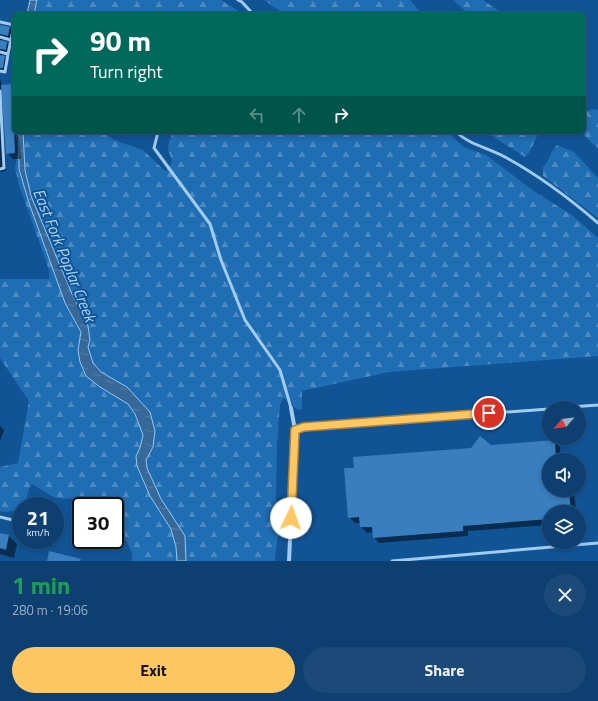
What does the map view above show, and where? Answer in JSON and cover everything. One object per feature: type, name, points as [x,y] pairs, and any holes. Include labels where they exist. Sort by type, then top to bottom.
[{"type":"street","points":[[289,561],[295,430],[291,408]]},
{"type":"lane","points":[[238,0],[242,2],[251,12]]},
{"type":"lane","points":[[0,22],[12,25]]},
{"type":"lane","points":[[0,71],[5,72],[12,35]]},
{"type":"lane","points":[[0,37],[11,40]]},
{"type":"lane","points":[[0,52],[8,54]]},
{"type":"lane","points":[[0,91],[4,168],[0,168]]},
{"type":"lane","points":[[158,134],[154,148],[210,224],[221,260],[245,320],[280,370],[291,408]]},
{"type":"lane","points":[[458,134],[464,139],[494,150],[526,169],[578,205],[598,223]]},
{"type":"lane","points":[[586,406],[598,405]]},
{"type":"lane","points":[[295,430],[304,427],[542,410]]},
{"type":"lane","points":[[0,517],[12,520]]},
{"type":"lane","points":[[392,561],[598,543]]},
{"type":"green space","points":[[37,0],[221,0],[240,12],[34,12]]},
{"type":"green space","points":[[264,0],[410,0],[420,12],[281,12]]},
{"type":"green space","points":[[453,0],[483,0],[500,12],[467,12]]},
{"type":"green space","points":[[593,109],[598,110],[598,149],[583,134],[586,134],[586,111]]},
{"type":"green space","points":[[15,134],[19,134],[19,169],[65,303],[81,332],[78,350],[116,396],[128,404],[135,414],[143,435],[140,448],[136,456],[137,466],[150,496],[171,529],[176,547],[177,561],[132,561],[132,554],[124,536],[124,497],[72,497],[64,499],[64,497],[53,497],[32,484],[29,489],[28,497],[12,497],[12,511],[0,511],[0,467],[18,463],[29,401],[0,358],[0,279],[49,279],[49,270],[19,185],[15,168],[18,151]]},
{"type":"green space","points":[[23,134],[106,134],[114,140],[143,150],[165,171],[172,162],[168,148],[172,134],[449,134],[464,147],[486,155],[535,192],[572,215],[598,238],[598,356],[389,372],[302,391],[302,409],[300,410],[295,408],[290,399],[283,399],[280,405],[277,443],[276,498],[279,524],[275,561],[186,561],[185,536],[161,499],[147,468],[146,460],[153,447],[150,412],[113,379],[101,372],[93,363],[88,347],[90,340],[88,326],[72,294],[31,196],[25,170]]},
{"type":"green space","points":[[484,134],[538,134],[529,153],[525,157],[492,136]]},
{"type":"green space","points":[[557,145],[574,152],[598,178],[598,218],[543,176],[543,167]]},
{"type":"water","points":[[30,0],[37,0],[34,12],[27,12]]},
{"type":"water","name":"East Fork Poplar Creek","points":[[19,134],[23,134],[25,170],[31,196],[72,294],[88,326],[90,340],[88,347],[93,363],[101,372],[127,387],[150,412],[155,431],[153,447],[146,460],[147,468],[161,499],[185,536],[186,561],[177,561],[176,547],[171,529],[150,496],[137,466],[136,456],[140,448],[143,435],[135,414],[128,404],[100,387],[86,376],[80,362],[78,350],[81,332],[65,303],[29,203],[19,169]]},
{"type":"building","points":[[0,25],[10,27],[8,36],[0,34]]},
{"type":"building","points":[[0,40],[7,42],[6,50],[0,49]]},
{"type":"building","points":[[0,55],[5,56],[3,68],[0,68]]},
{"type":"building","points":[[12,84],[12,134],[14,134],[15,153],[6,154],[1,85]]},
{"type":"building","points":[[480,436],[491,445],[542,441],[542,445],[555,445],[556,453],[542,453],[542,497],[570,497],[570,505],[542,505],[542,520],[463,526],[463,531],[373,538],[372,527],[360,527],[359,517],[348,518],[344,468],[354,468],[353,457],[471,448]]},
{"type":"building","points":[[0,533],[9,535],[6,550],[0,548]]},
{"type":"building","points":[[49,551],[81,559],[80,561],[47,561]]},
{"type":"route","points":[[291,518],[295,430],[304,427],[489,413]]}]
